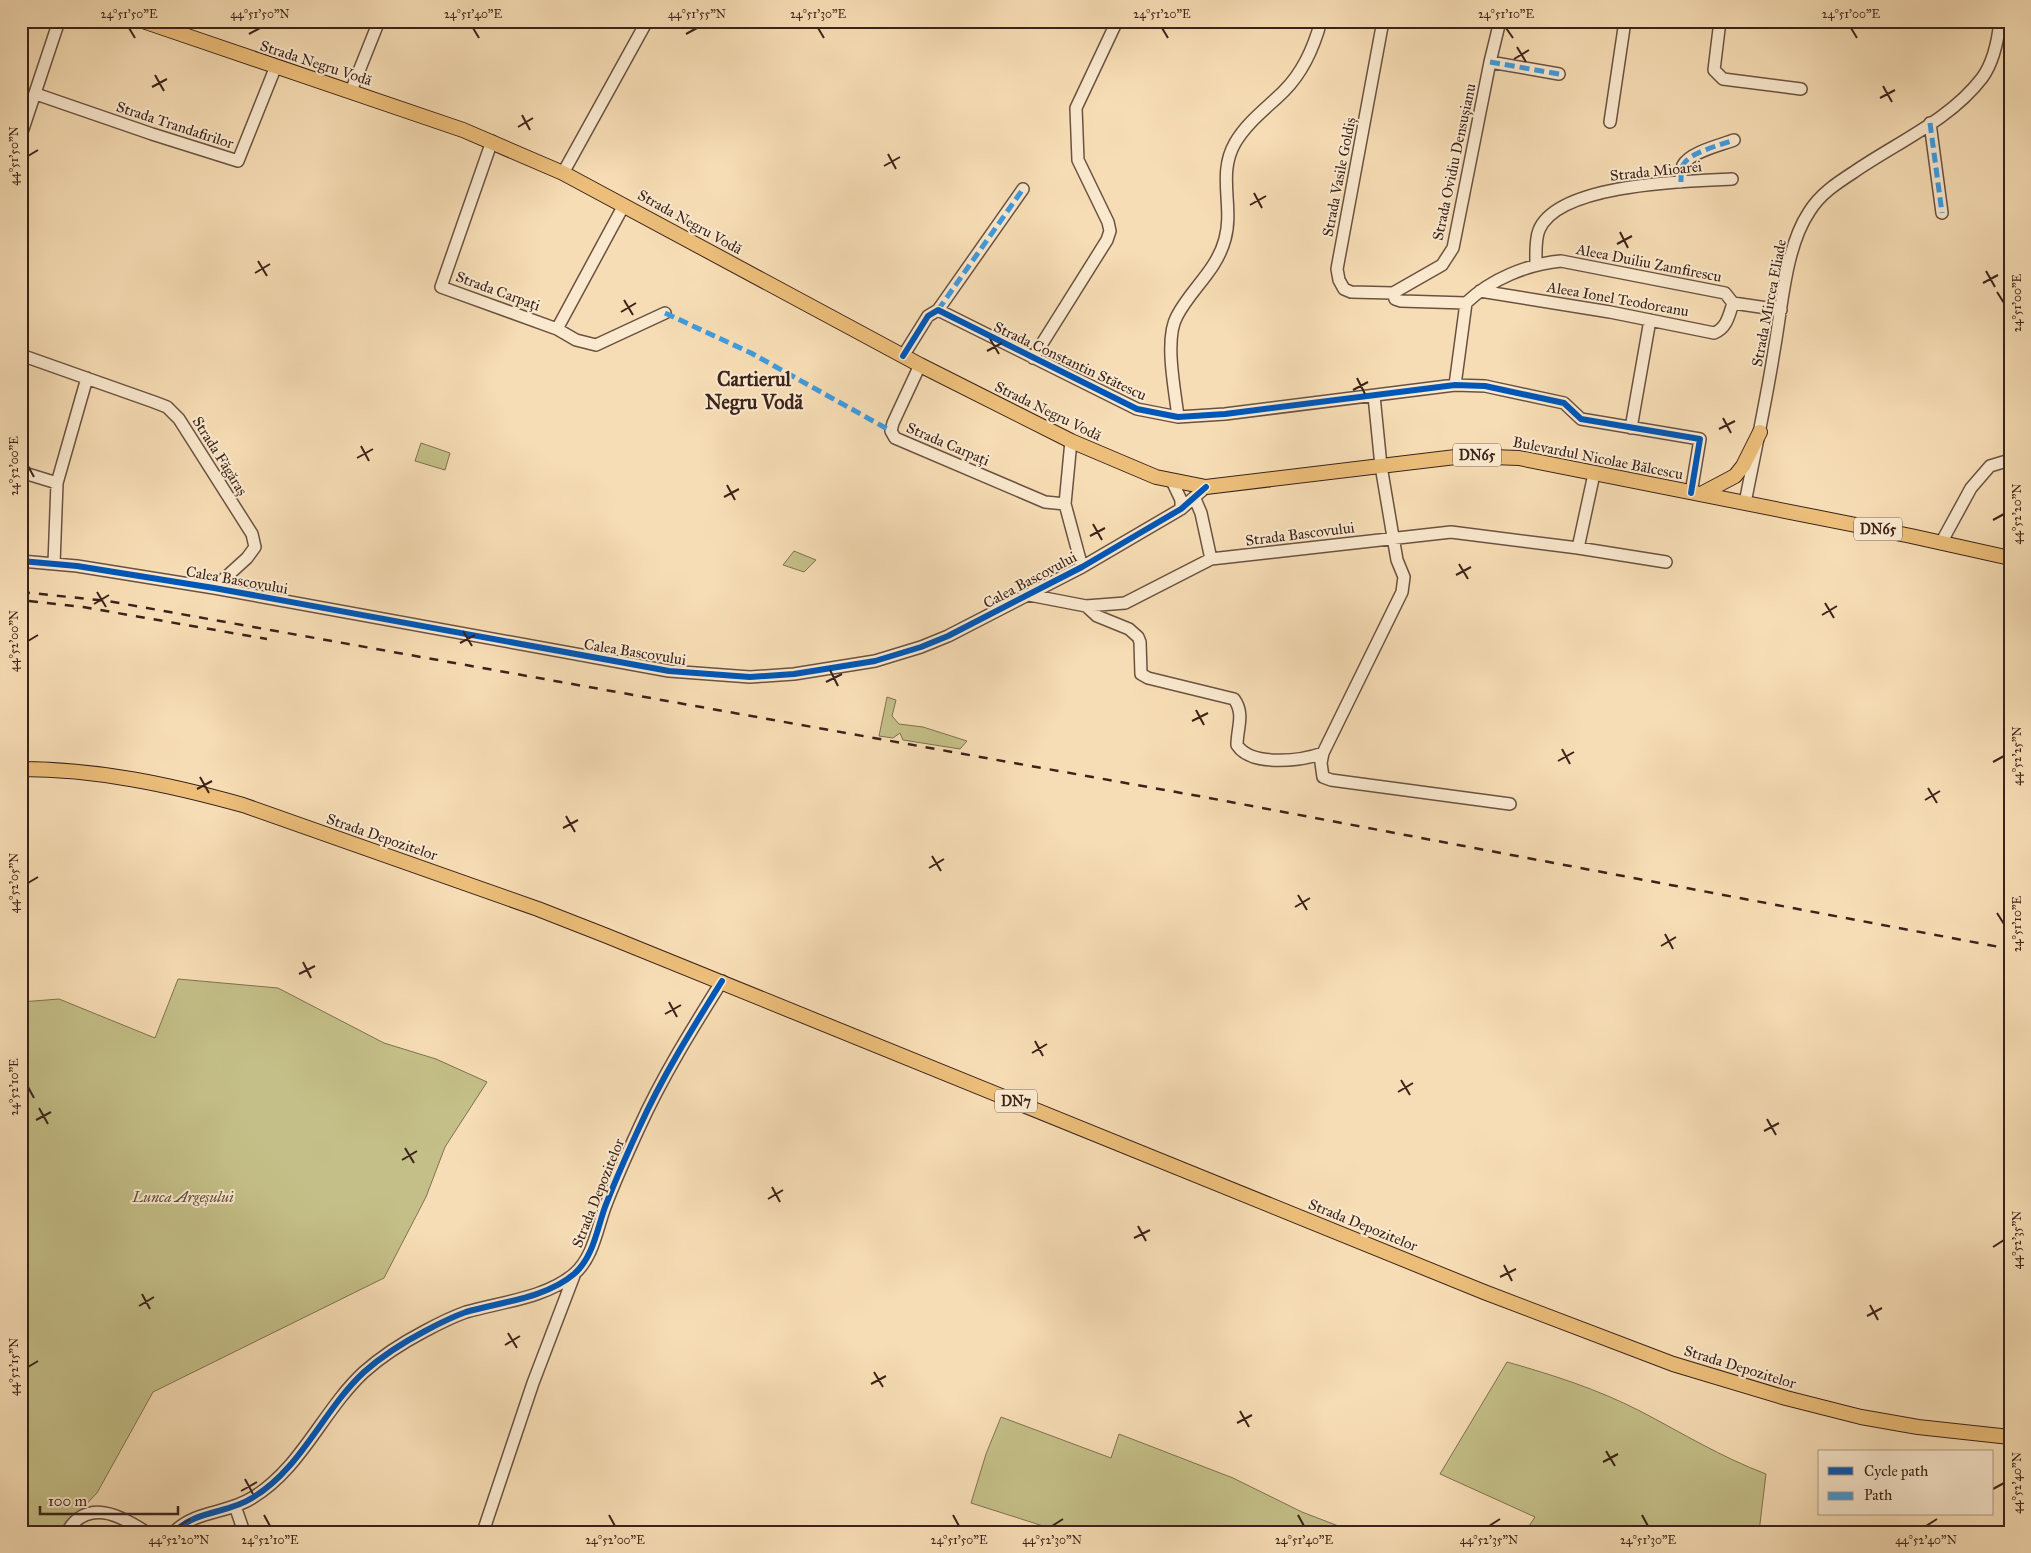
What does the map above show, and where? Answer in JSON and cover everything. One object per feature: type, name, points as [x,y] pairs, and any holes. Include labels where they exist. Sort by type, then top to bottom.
[{"type":"main road","name":"Strada Negru Vodă","points":[[143,21],[351,91],[492,142],[562,173],[624,205],[920,365],[1071,441],[1156,477],[1206,486]]},
{"type":"main road","points":[[1696,494],[1736,476],[1760,432]]},
{"type":"main road","name":"Bulevardul Nicolae Bălcescu","points":[[1206,486],[1480,455],[1519,458],[2010,558]]},
{"type":"main road","name":"Strada Depozitelor","points":[[21,769],[69,771],[130,778],[243,805],[538,909],[722,981],[1490,1294],[1673,1364],[1780,1397],[1861,1417],[1903,1425],[2010,1436]]},
{"type":"street","points":[[21,135],[59,21]]},
{"type":"street","points":[[351,91],[379,21]]},
{"type":"street","points":[[562,173],[647,21]]},
{"type":"street","points":[[1033,358],[1110,231],[1108,222],[1078,160],[1076,108],[1118,21]]},
{"type":"street","points":[[1178,417],[1172,332],[1176,317],[1206,276],[1225,239],[1227,223],[1225,182],[1227,162],[1240,136],[1254,118],[1286,89],[1303,66],[1316,40],[1321,21]]},
{"type":"street","name":"Strada Vasile Goldiș","points":[[1383,21],[1337,270],[1339,280],[1344,288],[1352,292],[1393,293]]},
{"type":"street","name":"Strada Ovidiu Densușianu","points":[[1393,293],[1442,264],[1453,248],[1500,21]]},
{"type":"street","points":[[1610,122],[1625,21]]},
{"type":"street","points":[[1720,21],[1714,70],[1723,79],[1802,89]]},
{"type":"street","name":"Strada Mircea Eliade","points":[[1745,503],[1796,238],[1809,210],[1831,187],[1955,105],[1982,78],[1989,66],[1995,48],[2000,21]]},
{"type":"street","points":[[1490,62],[1559,74]]},
{"type":"street","name":"Strada Trandafirilor","points":[[36,94],[238,161],[276,66]]},
{"type":"street","points":[[1930,123],[1942,213]]},
{"type":"street","points":[[1680,182],[1684,164],[1690,159],[1704,150],[1734,140]]},
{"type":"street","name":"Strada Carpați","points":[[492,142],[441,287],[558,328]]},
{"type":"street","name":"Strada Mioarei","points":[[1536,264],[1539,230],[1547,218],[1565,206],[1609,190],[1680,182],[1732,179]]},
{"type":"street","points":[[904,356],[928,316],[938,310],[1023,189]]},
{"type":"street","points":[[624,205],[558,328],[576,340],[596,345],[665,313]]},
{"type":"street","name":"Aleea Duiliu Zamfirescu","points":[[1536,264],[1561,262],[1725,293],[1734,303],[1781,310]]},
{"type":"street","points":[[1455,385],[1466,303],[1480,291],[1536,264]]},
{"type":"street","name":"Aleea Ionel Teodoreanu","points":[[1480,291],[1714,332],[1722,330],[1734,303]]},
{"type":"street","points":[[1393,293],[1396,299],[1401,301],[1466,303]]},
{"type":"street","name":"Strada Constantin Stătescu","points":[[938,310],[1137,409],[1178,417],[1226,414],[1455,385],[1485,386],[1564,403],[1581,419],[1700,439],[1696,494]]},
{"type":"street","points":[[1631,428],[1650,320]]},
{"type":"street","name":"Strada Făgăraș","points":[[21,355],[154,402],[174,413],[252,534],[255,547],[248,558],[214,588]]},
{"type":"street","name":"Strada Carpați","points":[[920,365],[893,423],[891,430],[895,438],[1045,502],[1065,504]]},
{"type":"street","points":[[54,564],[58,482],[88,378]]},
{"type":"street","points":[[1374,396],[1381,466],[1397,560],[1404,577],[1402,592],[1323,753],[1321,772],[1323,777],[1423,793],[1510,804]]},
{"type":"street","points":[[1071,441],[1065,504],[1082,567]]},
{"type":"street","points":[[1941,543],[1971,488],[1990,466],[2010,460]]},
{"type":"street","points":[[21,472],[58,482]]},
{"type":"street","points":[[1578,548],[1594,474]]},
{"type":"street","points":[[1172,481],[1181,500],[1181,509]]},
{"type":"street","name":"Calea Bascovului","points":[[21,561],[54,564],[214,588],[669,671],[750,676],[835,668],[876,661],[914,650],[948,636],[1082,567],[1181,509],[1206,486]]},
{"type":"street","points":[[1194,499],[1201,513],[1211,559]]},
{"type":"street","name":"Strada Bascovului","points":[[1029,595],[1086,606],[1125,603],[1211,559],[1393,537],[1458,532],[1666,562]]},
{"type":"street","points":[[1086,606],[1097,616],[1129,629],[1138,636],[1140,642],[1141,674],[1148,678],[1234,699],[1240,707],[1241,718],[1237,745],[1242,753],[1257,759],[1292,760],[1323,753]]},
{"type":"street","name":"Strada Depozitelor","points":[[174,1532],[193,1517],[235,1506],[253,1498],[285,1470],[363,1372],[398,1346],[464,1313],[534,1294],[557,1285],[574,1274],[583,1264],[593,1244],[606,1206],[656,1091],[722,981]]},
{"type":"street","name":"Strada Depozitelor","points":[[483,1532],[533,1383],[574,1274]]},
{"type":"street","points":[[235,1506],[244,1532]]},
{"type":"street","points":[[67,1532],[74,1520],[88,1512],[117,1517],[146,1532]]},
{"type":"green space","points":[[421,443],[450,453],[445,470],[415,461]]},
{"type":"green space","points":[[794,551],[816,560],[804,572],[783,565]]},
{"type":"green space","points":[[887,697],[896,700],[892,716],[899,724],[923,727],[967,741],[960,749],[903,740],[900,733],[893,738],[879,736]]},
{"type":"green space","name":"Lunca Argeșului","points":[[178,979],[278,988],[384,1043],[436,1059],[487,1082],[445,1147],[426,1197],[384,1278],[153,1392],[97,1493],[72,1519],[63,1532],[21,1532],[21,1002],[59,999],[155,1038]]},
{"type":"green space","points":[[1507,1362],[1558,1377],[1608,1396],[1717,1452],[1766,1474],[1759,1532],[1525,1532],[1535,1517],[1440,1474]]},
{"type":"green space","points":[[1001,1417],[1111,1458],[1119,1434],[1233,1478],[1302,1512],[1354,1532],[1062,1532],[971,1503],[986,1454]]},
{"type":"railway","points":[[21,592],[108,601],[1204,797],[2010,949]]},
{"type":"railway","points":[[29,601],[83,607],[267,639]]},
{"type":"marked path","points":[[1490,62],[1559,74]]},
{"type":"marked path","points":[[1930,123],[1942,213]]},
{"type":"marked path","points":[[1681,182],[1682,167],[1692,156],[1734,140]]},
{"type":"marked path","points":[[938,310],[1023,189]]},
{"type":"marked path","points":[[665,313],[751,353],[891,431]]},
{"type":"cycle path","points":[[903,356],[928,316],[938,310],[1137,409],[1178,417],[1225,414],[1455,385],[1485,386],[1564,403],[1581,419],[1700,439],[1691,493]]},
{"type":"cycle path","points":[[21,561],[77,566],[214,588],[669,671],[750,677],[794,674],[875,661],[921,647],[948,636],[1082,567],[1181,509],[1206,487]]},
{"type":"cycle path","points":[[174,1532],[192,1520],[242,1503],[269,1486],[298,1455],[349,1387],[378,1360],[393,1350],[417,1335],[456,1316],[537,1294],[563,1282],[574,1274],[590,1252],[613,1187],[657,1090],[722,981]]},
{"type":"district","name":"Cartierul Negru Vodă","points":[[754,390]]}]
